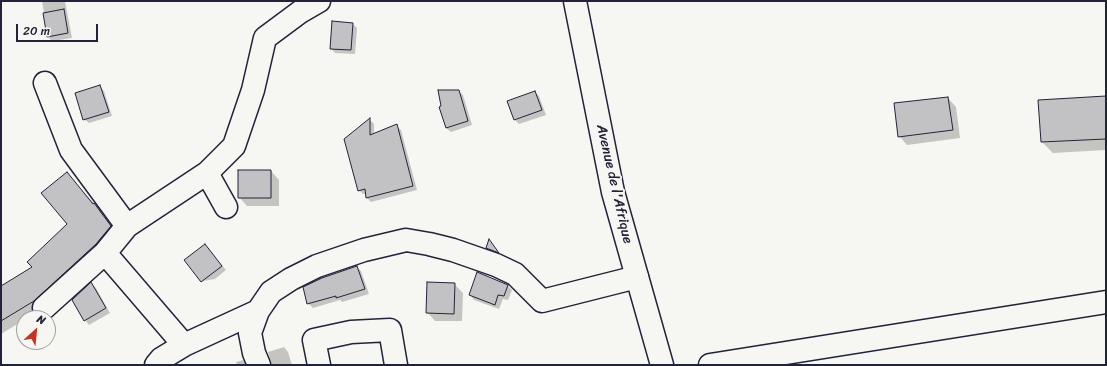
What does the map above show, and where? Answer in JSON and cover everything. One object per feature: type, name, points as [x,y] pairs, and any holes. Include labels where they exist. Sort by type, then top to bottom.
[{"type":"street","points":[[44,308],[104,253],[127,226],[207,173],[234,146],[252,90],[265,38],[300,12],[319,1]]},
{"type":"street","name":"Avenue de l'Afrique","points":[[575,1],[613,192],[662,365]]},
{"type":"street","points":[[45,83],[71,150],[127,226]]},
{"type":"street","points":[[207,173],[226,207]]},
{"type":"street","points":[[259,365],[254,354],[250,333],[258,311],[271,292],[291,279],[318,266],[364,250],[406,240],[448,249],[496,264],[515,274],[542,301],[638,277]]},
{"type":"street","points":[[104,253],[184,345]]},
{"type":"street","points":[[710,365],[1106,302]]},
{"type":"street","points":[[156,365],[184,345],[258,311]]},
{"type":"street","points":[[319,365],[314,340],[351,332],[390,330],[396,365]]},
{"type":"building","points":[[64,9],[68,33],[47,37],[43,13]]},
{"type":"building","points":[[332,21],[353,23],[351,50],[330,49]]},
{"type":"building","points":[[100,85],[109,112],[83,120],[75,93]]},
{"type":"building","points":[[438,90],[459,90],[468,121],[446,128],[439,107],[441,106]]},
{"type":"building","points":[[535,91],[542,110],[514,120],[507,101]]},
{"type":"building","points":[[1106,96],[1106,139],[1041,142],[1038,100]]},
{"type":"building","points":[[948,97],[953,130],[898,137],[894,103]]},
{"type":"building","points":[[370,118],[370,135],[397,124],[413,186],[366,198],[365,189],[358,191],[344,139]]},
{"type":"building","points":[[238,170],[271,170],[271,198],[238,198]]},
{"type":"building","points":[[67,172],[93,204],[94,203],[111,226],[96,244],[34,301],[19,310],[16,310],[16,312],[1,321],[1,286],[32,267],[27,262],[67,224],[41,193]]},
{"type":"building","points":[[489,239],[499,253],[486,248]]},
{"type":"building","points":[[205,244],[222,266],[201,282],[184,260]]},
{"type":"building","points":[[357,266],[365,289],[336,298],[336,296],[307,304],[303,287],[322,278]]},
{"type":"building","points":[[477,272],[508,285],[504,296],[498,295],[495,305],[469,295]]},
{"type":"building","points":[[91,282],[106,308],[84,321],[72,300]]},
{"type":"building","points":[[427,282],[455,283],[454,314],[426,313]]}]
